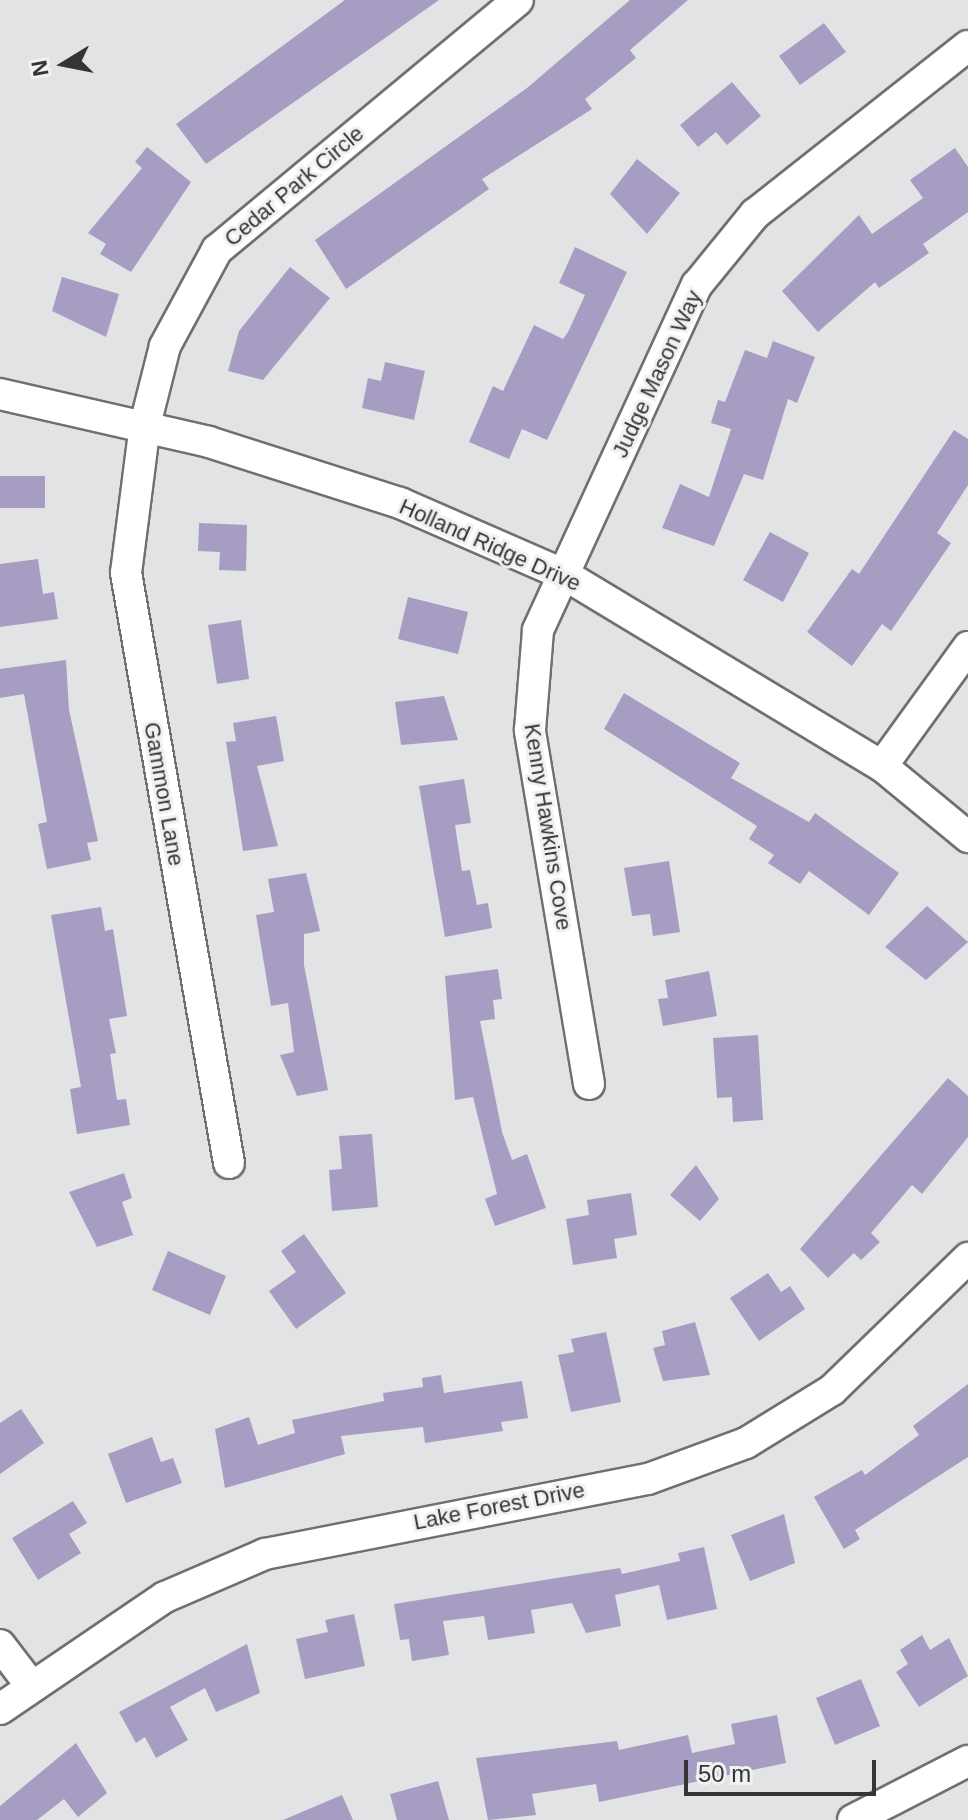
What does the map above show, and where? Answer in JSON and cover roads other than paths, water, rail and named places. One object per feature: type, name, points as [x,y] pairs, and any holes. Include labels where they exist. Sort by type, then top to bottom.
[{"type":"street","name":"Cedar Park Circle","points":[[145,425],[165,346],[217,250],[518,0]]},
{"type":"street","name":"Judge Mason Way","points":[[565,575],[697,285],[755,214],[968,46]]},
{"type":"street","name":"Holland Ridge Drive","points":[[0,394],[145,425],[400,503],[565,575],[882,766],[968,837]]},
{"type":"street","name":"Gammon Lane","points":[[145,425],[126,573],[229,1163]]},
{"type":"street","name":"Kenny Hawkins Cove","points":[[565,575],[538,630],[530,730],[589,1084]]},
{"type":"street","points":[[882,766],[968,647]]},
{"type":"street","name":"Lake Forest Drive","points":[[0,1709],[29,1683],[165,1597],[265,1554],[648,1479],[746,1443],[832,1390],[968,1258]]},
{"type":"street","points":[[0,1645],[29,1683]]},
{"type":"street","points":[[853,1820],[968,1761]]}]
